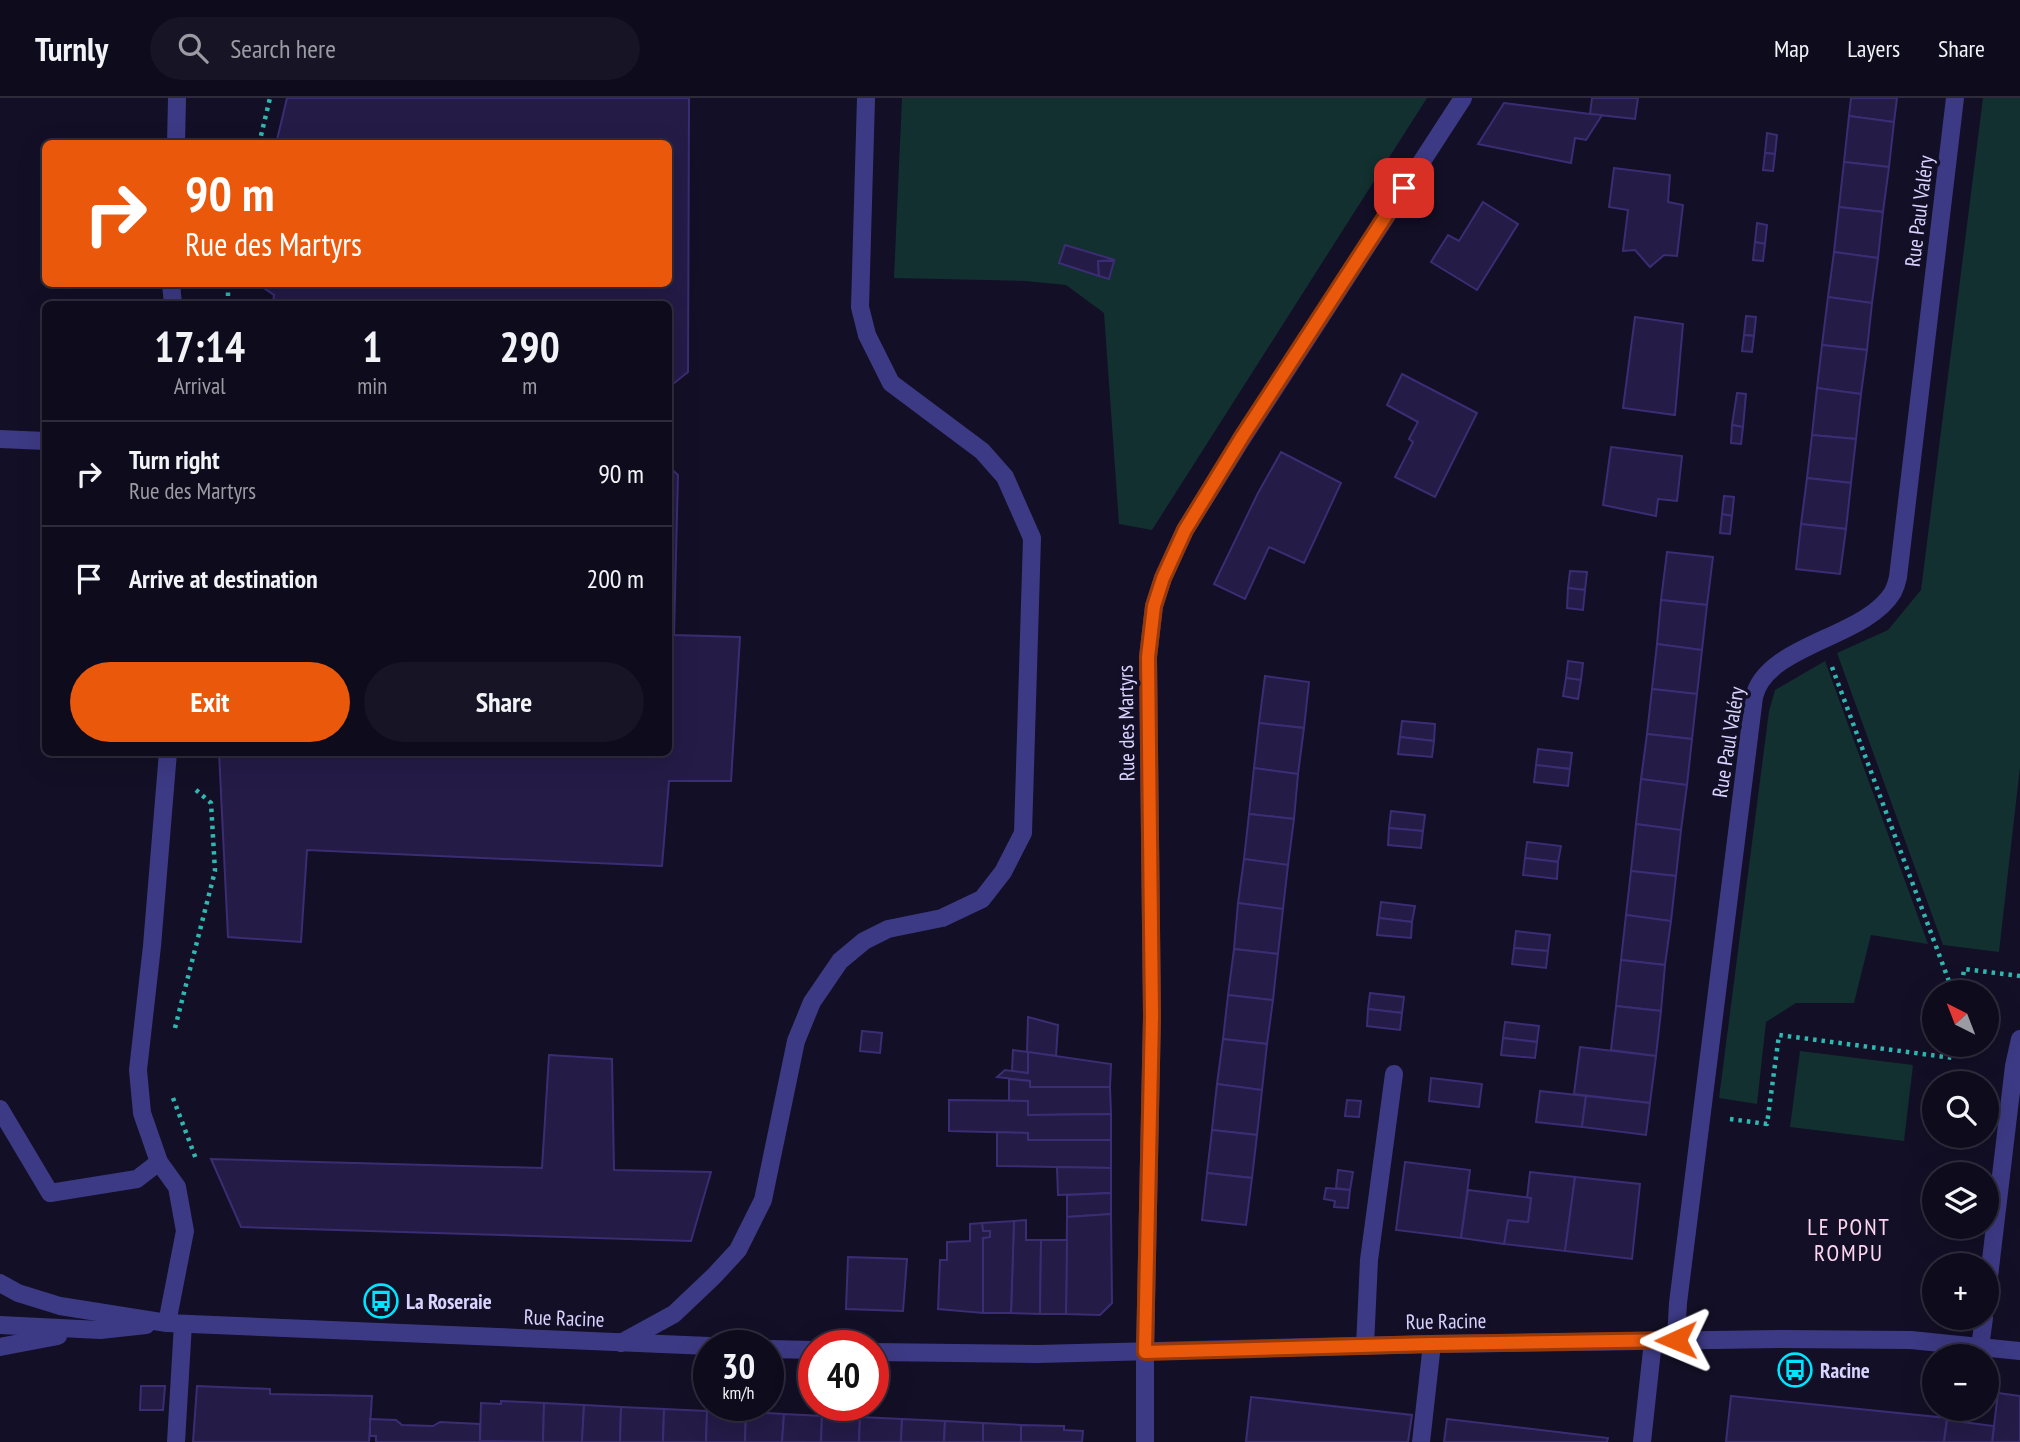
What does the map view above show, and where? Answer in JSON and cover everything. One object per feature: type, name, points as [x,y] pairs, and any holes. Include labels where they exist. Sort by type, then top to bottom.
[{"type":"street","points":[[176,140],[177,98]]},
{"type":"street","points":[[621,1343],[674,1314],[738,1250],[763,1200],[796,1041],[812,1002],[840,961],[864,941],[888,929],[942,918],[982,899],[1003,872],[1023,833],[1032,538],[1005,477],[982,451],[891,383],[867,335],[860,307],[866,98]]},
{"type":"street","name":"Rue des Martyrs","points":[[1145,1442],[1152,1016],[1148,657],[1154,606],[1163,578],[1185,530],[1242,437],[1463,98]]},
{"type":"street","name":"Rue Paul Valéry","points":[[1676,1340],[1678,1303],[1756,687],[1769,670],[1873,613],[1893,592],[1898,577],[1955,98]]},
{"type":"street","points":[[0,439],[42,440]]},
{"type":"street","points":[[168,756],[152,946],[138,1070],[142,1113],[159,1162],[177,1187],[185,1231],[175,1323],[176,1442]]},
{"type":"street","points":[[1992,1253],[2014,1066],[2020,1039]]},
{"type":"street","points":[[1365,1346],[1369,1260],[1394,1074]]},
{"type":"street","points":[[0,1109],[50,1193],[137,1179],[159,1162]]},
{"type":"street","name":"Rue Racine","points":[[0,1283],[18,1293],[60,1306],[175,1323],[693,1345]]},
{"type":"street","name":"Rue Racine","points":[[0,1325],[100,1330],[175,1323]]},
{"type":"street","points":[[0,1347],[100,1330]]},
{"type":"street","name":"Rue Racine","points":[[889,1353],[963,1355],[1676,1340],[1911,1340],[1950,1344]]},
{"type":"street","points":[[1642,1442],[1653,1341]]},
{"type":"street","points":[[1421,1442],[1432,1344]]},
{"type":"street","name":"Rue Racine","points":[[1999,1349],[2020,1351]]},
{"type":"path","points":[[260,140],[271,98]]},
{"type":"path","points":[[1822,640],[1949,980]]},
{"type":"path","points":[[174,1032],[215,871],[211,803],[193,788]]},
{"type":"path","points":[[1963,980],[1964,969],[2020,976]]},
{"type":"path","points":[[1702,1116],[1767,1124],[1779,1035],[1922,1054]]},
{"type":"path","points":[[169,1089],[197,1162]]},
{"type":"green space","points":[[902,98],[1427,98],[1152,530],[1119,524],[1104,313],[1066,285],[1025,281],[894,278]]},
{"type":"green space","points":[[1983,98],[2020,98],[2020,767],[1999,952],[1943,945],[1837,653],[1888,630],[1921,590]]},
{"type":"green space","points":[[1825,661],[1928,944],[1871,935],[1854,1003],[1796,1003],[1766,1022],[1757,1104],[1719,1098],[1769,711],[1775,690]]},
{"type":"green space","points":[[1800,1051],[1913,1065],[1904,1141],[1790,1127]]},
{"type":"building","points":[[287,98],[689,98],[688,372],[672,385],[672,301],[273,301],[274,295],[262,287],[672,287],[672,140],[277,140]]},
{"type":"building","points":[[1592,98],[1638,98],[1635,119],[1590,114]]},
{"type":"building","points":[[1851,98],[1897,98],[1894,122],[1849,116]]},
{"type":"building","points":[[1504,103],[1602,115],[1586,140],[1575,138],[1571,163],[1478,144]]},
{"type":"building","points":[[1849,116],[1894,122],[1889,167],[1844,162]]},
{"type":"building","points":[[1767,133],[1777,135],[1775,154],[1765,153]]},
{"type":"building","points":[[1765,153],[1775,154],[1773,171],[1763,170]]},
{"type":"building","points":[[1844,162],[1889,167],[1883,212],[1839,207]]},
{"type":"building","points":[[1614,168],[1670,175],[1668,202],[1683,205],[1677,256],[1664,255],[1650,267],[1635,250],[1623,251],[1628,210],[1609,207]]},
{"type":"building","points":[[1483,202],[1518,224],[1477,290],[1431,262],[1448,235],[1459,241]]},
{"type":"building","points":[[1839,207],[1883,212],[1878,258],[1834,252]]},
{"type":"building","points":[[1757,223],[1767,225],[1765,244],[1755,242]]},
{"type":"building","points":[[1755,242],[1765,244],[1763,261],[1753,260]]},
{"type":"building","points":[[1065,245],[1115,260],[1098,261],[1099,276],[1059,263]]},
{"type":"building","points":[[1834,252],[1878,258],[1872,303],[1828,297]]},
{"type":"building","points":[[1098,261],[1114,261],[1109,279],[1099,276]]},
{"type":"building","points":[[1828,297],[1872,303],[1867,350],[1822,345]]},
{"type":"building","points":[[1746,316],[1756,317],[1754,336],[1744,335]]},
{"type":"building","points":[[1635,317],[1683,324],[1675,415],[1623,408]]},
{"type":"building","points":[[1744,335],[1754,336],[1752,352],[1742,351]]},
{"type":"building","points":[[1822,345],[1867,350],[1861,394],[1817,388]]},
{"type":"building","points":[[1402,374],[1477,413],[1435,497],[1395,477],[1413,442],[1409,439],[1418,422],[1387,405]]},
{"type":"building","points":[[1817,388],[1861,394],[1856,439],[1812,435]]},
{"type":"building","points":[[1737,393],[1746,394],[1743,427],[1732,425]]},
{"type":"building","points":[[1732,425],[1743,427],[1741,444],[1731,443]]},
{"type":"building","points":[[1812,435],[1856,439],[1851,483],[1807,478]]},
{"type":"building","points":[[1611,447],[1682,456],[1677,501],[1658,499],[1656,516],[1603,505]]},
{"type":"building","points":[[1281,452],[1341,483],[1304,563],[1269,547],[1245,599],[1214,584]]},
{"type":"building","points":[[672,470],[678,475],[674,635],[740,637],[731,781],[669,781],[662,866],[307,850],[301,942],[228,937],[219,756],[672,756]]},
{"type":"building","points":[[1807,478],[1851,483],[1846,529],[1801,524]]},
{"type":"building","points":[[1724,496],[1734,497],[1732,516],[1722,514]]},
{"type":"building","points":[[1722,514],[1732,516],[1730,534],[1720,533]]},
{"type":"building","points":[[1801,524],[1846,529],[1840,574],[1796,569]]},
{"type":"building","points":[[1667,552],[1713,557],[1707,605],[1661,600]]},
{"type":"building","points":[[1570,571],[1587,572],[1585,590],[1568,588]]},
{"type":"building","points":[[1568,588],[1585,590],[1583,610],[1567,608]]},
{"type":"building","points":[[1661,600],[1707,605],[1702,650],[1657,644]]},
{"type":"building","points":[[1657,644],[1702,650],[1697,694],[1652,689]]},
{"type":"building","points":[[1568,661],[1583,663],[1581,680],[1566,678]]},
{"type":"building","points":[[1265,676],[1309,682],[1304,728],[1259,723]]},
{"type":"building","points":[[1566,678],[1581,680],[1578,699],[1563,696]]},
{"type":"building","points":[[1652,689],[1697,694],[1692,739],[1647,734]]},
{"type":"building","points":[[1402,721],[1435,724],[1434,741],[1400,737]]},
{"type":"building","points":[[1259,723],[1304,728],[1298,774],[1254,768]]},
{"type":"building","points":[[1647,734],[1692,739],[1687,785],[1641,779]]},
{"type":"building","points":[[1400,737],[1434,741],[1432,757],[1398,754]]},
{"type":"building","points":[[1538,749],[1572,753],[1570,769],[1536,765]]},
{"type":"building","points":[[1536,765],[1570,769],[1568,786],[1534,782]]},
{"type":"building","points":[[1254,768],[1298,774],[1294,819],[1249,814]]},
{"type":"building","points":[[1641,779],[1687,785],[1681,830],[1636,824]]},
{"type":"building","points":[[1391,811],[1425,815],[1423,831],[1389,828]]},
{"type":"building","points":[[1249,814],[1294,819],[1288,865],[1244,859]]},
{"type":"building","points":[[1636,824],[1681,830],[1676,876],[1631,871]]},
{"type":"building","points":[[1389,828],[1423,831],[1421,848],[1388,845]]},
{"type":"building","points":[[1527,842],[1561,846],[1558,862],[1525,858]]},
{"type":"building","points":[[1525,858],[1558,862],[1557,879],[1523,875]]},
{"type":"building","points":[[1244,859],[1288,865],[1283,909],[1238,903]]},
{"type":"building","points":[[1631,871],[1676,876],[1671,921],[1626,915]]},
{"type":"building","points":[[1381,902],[1415,906],[1412,922],[1379,918]]},
{"type":"building","points":[[1238,903],[1283,909],[1278,954],[1234,949]]},
{"type":"building","points":[[1626,915],[1671,921],[1665,965],[1621,960]]},
{"type":"building","points":[[1379,918],[1412,922],[1411,938],[1377,935]]},
{"type":"building","points":[[1516,931],[1550,935],[1548,951],[1514,948]]},
{"type":"building","points":[[1514,948],[1548,951],[1546,968],[1512,964]]},
{"type":"building","points":[[1234,949],[1278,954],[1273,1000],[1228,995]]},
{"type":"building","points":[[1621,960],[1665,965],[1661,1011],[1616,1006]]},
{"type":"building","points":[[1370,993],[1404,997],[1402,1013],[1368,1009]]},
{"type":"building","points":[[1228,995],[1273,1000],[1267,1044],[1223,1039]]},
{"type":"building","points":[[1616,1006],[1661,1011],[1656,1056],[1611,1050]]},
{"type":"building","points":[[1368,1009],[1402,1013],[1400,1030],[1367,1026]]},
{"type":"building","points":[[1028,1017],[1058,1025],[1056,1056],[1027,1052]]},
{"type":"building","points":[[1505,1022],[1539,1026],[1537,1042],[1503,1038]]},
{"type":"building","points":[[862,1031],[882,1033],[880,1053],[860,1051]]},
{"type":"building","points":[[1503,1038],[1537,1042],[1535,1058],[1501,1055]]},
{"type":"building","points":[[1223,1039],[1267,1044],[1262,1090],[1217,1084]]},
{"type":"building","points":[[1580,1047],[1656,1056],[1650,1103],[1574,1094]]},
{"type":"building","points":[[1013,1050],[1028,1052],[1028,1073],[1012,1071]]},
{"type":"building","points":[[1028,1052],[1111,1064],[1110,1087],[1030,1087],[1030,1081],[997,1077],[1005,1070],[1028,1073]]},
{"type":"building","points":[[549,1055],[612,1059],[614,1170],[711,1172],[691,1241],[241,1227],[211,1159],[542,1168]]},
{"type":"building","points":[[1431,1078],[1482,1084],[1479,1107],[1429,1101]]},
{"type":"building","points":[[1009,1079],[1030,1081],[1030,1087],[1110,1087],[1111,1114],[1028,1115],[1028,1101],[1009,1101]]},
{"type":"building","points":[[1217,1084],[1262,1090],[1257,1135],[1212,1130]]},
{"type":"building","points":[[1540,1091],[1586,1096],[1582,1127],[1536,1122]]},
{"type":"building","points":[[1586,1096],[1650,1103],[1646,1135],[1582,1127]]},
{"type":"building","points":[[949,1100],[1028,1101],[1028,1115],[1111,1114],[1111,1140],[1028,1140],[1028,1133],[949,1131]]},
{"type":"building","points":[[1347,1100],[1361,1101],[1359,1117],[1345,1116]]},
{"type":"building","points":[[1212,1130],[1257,1135],[1252,1178],[1207,1173]]},
{"type":"building","points":[[997,1132],[1028,1133],[1028,1140],[1111,1140],[1111,1168],[997,1166]]},
{"type":"building","points":[[1405,1162],[1470,1170],[1461,1238],[1396,1230]]},
{"type":"building","points":[[1057,1167],[1111,1168],[1111,1193],[1058,1195]]},
{"type":"building","points":[[1338,1170],[1353,1172],[1350,1190],[1336,1188]]},
{"type":"building","points":[[1530,1172],[1575,1177],[1565,1251],[1504,1244],[1508,1220],[1528,1222]]},
{"type":"building","points":[[1207,1173],[1252,1178],[1246,1225],[1202,1220]]},
{"type":"building","points":[[1575,1177],[1640,1184],[1632,1259],[1565,1251]]},
{"type":"building","points":[[1326,1188],[1350,1190],[1348,1208],[1334,1207],[1335,1201],[1324,1199]]},
{"type":"building","points":[[1468,1190],[1531,1198],[1528,1222],[1508,1220],[1504,1244],[1461,1238]]},
{"type":"building","points":[[1111,1193],[1111,1214],[1067,1217],[1067,1195]]},
{"type":"building","points":[[1111,1214],[1112,1303],[1100,1315],[1066,1314],[1067,1217]]},
{"type":"building","points":[[1026,1220],[1026,1240],[1041,1240],[1040,1314],[1011,1313],[1014,1221]]},
{"type":"building","points":[[1014,1221],[1011,1313],[983,1313],[983,1238],[990,1237],[990,1231],[983,1231],[982,1223]]},
{"type":"building","points":[[982,1223],[983,1231],[990,1231],[990,1237],[983,1238],[983,1313],[938,1309],[940,1260],[947,1260],[947,1242],[970,1241],[970,1224]]},
{"type":"building","points":[[1041,1240],[1067,1240],[1066,1314],[1040,1314]]},
{"type":"building","points":[[848,1257],[907,1259],[903,1311],[846,1309]]},
{"type":"building","points":[[141,1386],[165,1386],[163,1410],[140,1410]]},
{"type":"building","points":[[197,1386],[270,1389],[270,1394],[372,1396],[369,1442],[193,1442]]},
{"type":"building","points":[[1999,1393],[2020,1396],[2020,1442],[1992,1442],[1995,1421],[1999,1421]]},
{"type":"building","points":[[1731,1396],[1922,1415],[1922,1421],[1947,1421],[1944,1442],[1726,1442]]},
{"type":"building","points":[[1251,1397],[1412,1415],[1408,1442],[1246,1442]]},
{"type":"building","points":[[501,1401],[544,1403],[543,1442],[480,1441],[481,1403],[501,1404]]},
{"type":"building","points":[[544,1403],[584,1405],[582,1442],[543,1442]]},
{"type":"building","points":[[584,1405],[621,1407],[620,1442],[582,1442]]},
{"type":"building","points":[[621,1407],[664,1409],[663,1442],[620,1442]]},
{"type":"building","points":[[664,1409],[693,1410],[693,1421],[707,1421],[706,1442],[663,1442]]},
{"type":"building","points":[[784,1414],[798,1415],[798,1421],[822,1421],[821,1442],[782,1442]]},
{"type":"building","points":[[370,1419],[396,1420],[402,1425],[433,1426],[440,1422],[480,1424],[480,1442],[376,1442],[376,1436],[370,1436]]},
{"type":"building","points":[[902,1419],[901,1442],[859,1442],[860,1421]]},
{"type":"building","points":[[902,1419],[945,1421],[944,1442],[901,1442]]},
{"type":"building","points":[[1447,1419],[1608,1438],[1607,1442],[1444,1442]]},
{"type":"building","points":[[707,1421],[746,1421],[745,1442],[706,1442]]},
{"type":"building","points":[[746,1421],[784,1421],[782,1442],[745,1442]]},
{"type":"building","points":[[822,1421],[860,1421],[859,1442],[821,1442]]},
{"type":"building","points":[[945,1421],[983,1423],[983,1442],[944,1442]]},
{"type":"building","points":[[1947,1421],[1994,1426],[1992,1442],[1944,1442]]},
{"type":"building","points":[[983,1423],[1021,1425],[1021,1442],[983,1442]]},
{"type":"building","points":[[1021,1425],[1064,1426],[1064,1430],[1083,1431],[1082,1442],[1021,1442]]},
{"type":"place","name":"La Roseraie","points":[[381,1301]]},
{"type":"place","name":"Racine","points":[[1795,1370]]},
{"type":"district","name":"LE PONT ROMPU","points":[[1849,1239]]},
{"type":"route","points":[[1404,188],[1242,437],[1185,530],[1171,558],[1154,606],[1148,657],[1152,1016],[1145,1352],[1676,1340]]}]
